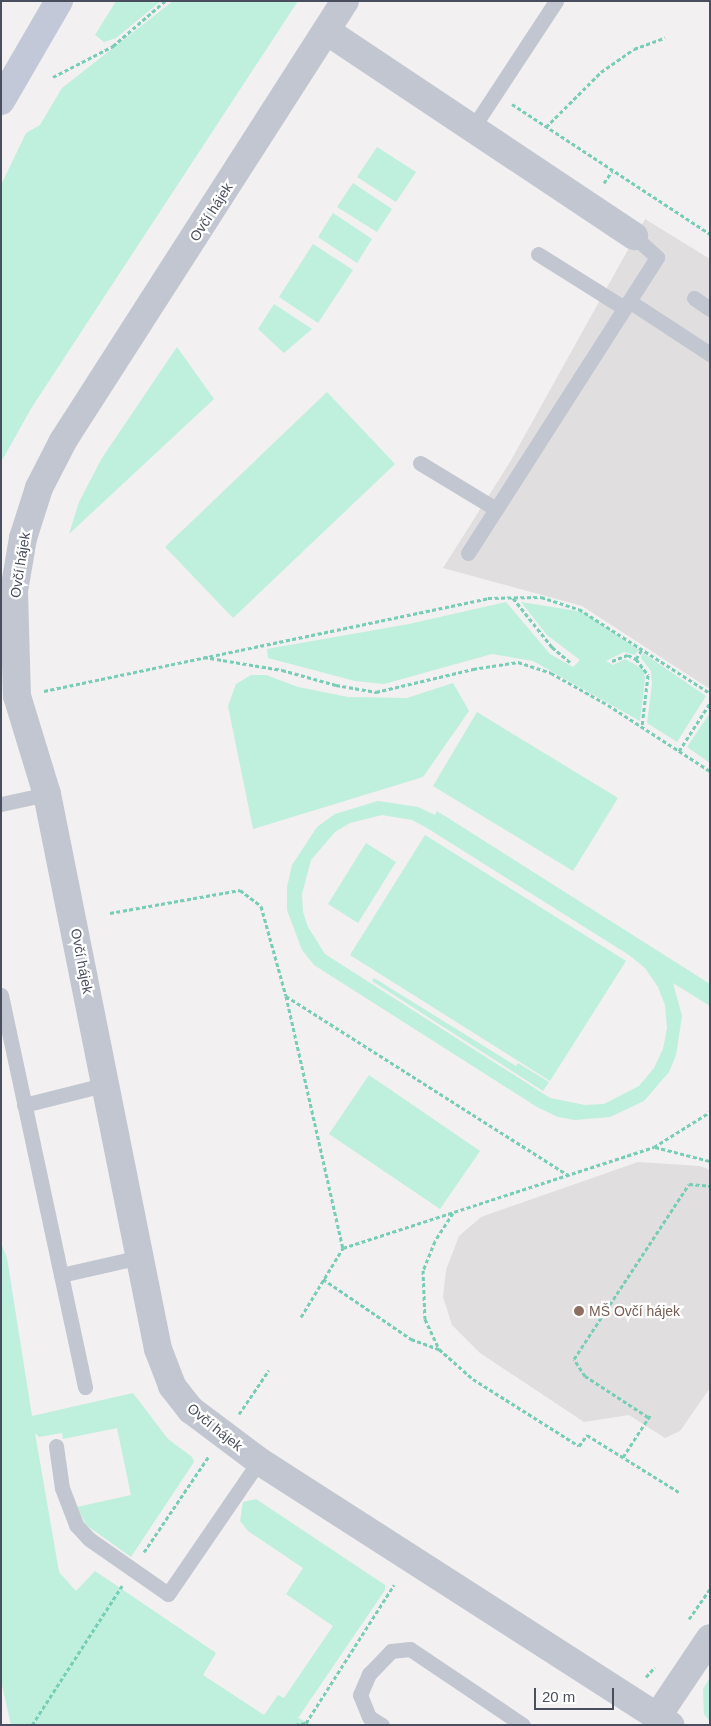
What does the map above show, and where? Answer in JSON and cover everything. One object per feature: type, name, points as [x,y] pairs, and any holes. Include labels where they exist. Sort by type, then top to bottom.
[{"type":"main road","points":[[1,101],[59,1]]},
{"type":"street","name":"Ovčí hájek","points":[[345,1],[328,32],[63,441],[39,488],[23,538],[14,591],[9,697],[47,794],[107,1084],[158,1348],[172,1386],[191,1410],[259,1461],[660,1722],[710,1638]]},
{"type":"street","points":[[328,32],[634,236]]},
{"type":"lane","points":[[472,129],[556,1]]},
{"type":"lane","points":[[468,553],[657,257],[634,236]]},
{"type":"lane","points":[[538,254],[710,354]]},
{"type":"lane","points":[[694,298],[710,309]]},
{"type":"lane","points":[[420,463],[496,509]]},
{"type":"lane","points":[[1,804],[47,794]]},
{"type":"lane","points":[[1,994],[85,1387]]},
{"type":"lane","points":[[24,1105],[107,1084]]},
{"type":"lane","points":[[61,1275],[140,1258]]},
{"type":"lane","points":[[56,1446],[62,1488],[76,1524],[89,1539],[168,1594],[259,1461]]},
{"type":"lane","points":[[382,1725],[369,1716],[360,1695],[369,1674],[391,1651],[410,1649],[523,1725]]},
{"type":"path","points":[[53,77],[113,46],[165,1]]},
{"type":"path","points":[[546,127],[601,72],[634,49],[664,38]]},
{"type":"path","points":[[496,94],[710,234]]},
{"type":"path","points":[[9,697],[488,598],[541,597],[579,609],[710,693]]},
{"type":"path","points":[[513,598],[552,647],[571,663]]},
{"type":"path","points":[[636,658],[642,649]]},
{"type":"path","points":[[612,661],[628,655],[636,658],[648,675],[642,727]]},
{"type":"path","points":[[202,656],[282,670],[336,685],[376,692],[472,669],[518,662],[551,673],[642,727],[710,771]]},
{"type":"path","points":[[679,751],[710,703]]},
{"type":"path","points":[[110,913],[233,891],[247,893],[261,906],[286,996],[343,1248]]},
{"type":"path","points":[[286,996],[568,1175]]},
{"type":"path","points":[[300,1317],[343,1248],[654,1147],[710,1112]]},
{"type":"path","points":[[654,1147],[710,1161]]},
{"type":"path","points":[[623,1457],[649,1416],[585,1376],[574,1359],[689,1184],[710,1186]]},
{"type":"path","points":[[439,1349],[425,1319],[423,1270],[434,1241],[454,1212]]},
{"type":"path","points":[[323,1279],[411,1338],[439,1349],[473,1378],[580,1446],[587,1435],[679,1492]]},
{"type":"path","points":[[233,1422],[269,1370]]},
{"type":"path","points":[[138,1561],[214,1449]]},
{"type":"path","points":[[32,1725],[125,1581]]},
{"type":"path","points":[[295,1725],[306,1723],[394,1585]]},
{"type":"shaded area","points":[[645,219],[710,259],[710,689],[582,606],[443,568],[510,462]]},
{"type":"shaded area","name":"MŠ Ovčí hájek","points":[[638,1162],[700,1166],[710,1170],[710,1388],[680,1431],[665,1438],[629,1415],[584,1422],[480,1353],[452,1325],[443,1297],[446,1270],[459,1236],[481,1217]]},
{"type":"green space","points":[[116,1],[161,1],[116,38],[104,42],[95,35]]},
{"type":"green space","points":[[173,1],[298,1],[32,407],[1,462],[1,185],[26,133],[40,125],[62,88]]},
{"type":"green space","points":[[377,147],[416,172],[396,202],[357,177]]},
{"type":"green space","points":[[353,183],[392,209],[377,232],[337,207]]},
{"type":"green space","points":[[333,213],[372,239],[357,263],[318,237]]},
{"type":"green space","points":[[313,244],[353,270],[318,323],[279,297]]},
{"type":"green space","points":[[274,304],[312,329],[284,353],[258,329]]},
{"type":"green space","points":[[177,347],[214,399],[69,534],[79,502],[102,458]]},
{"type":"green space","points":[[327,392],[395,464],[233,618],[165,547]]},
{"type":"green space","points":[[506,602],[550,654],[573,667],[580,660],[547,635],[521,602],[583,612],[639,650],[635,655],[624,652],[606,661],[613,665],[625,659],[643,669],[645,679],[640,721],[533,661],[492,654],[384,684],[355,681],[268,658],[267,649],[409,624]]},
{"type":"green space","points":[[643,653],[706,696],[677,742],[647,723],[652,684],[651,671],[641,658]]},
{"type":"green space","points":[[251,675],[266,675],[298,687],[348,697],[407,698],[453,683],[469,711],[423,777],[253,829],[228,706],[236,684]]},
{"type":"green space","points":[[477,712],[618,798],[573,871],[433,786]]},
{"type":"green space","points":[[710,713],[710,763],[687,747]]},
{"type":"green space","points":[[378,801],[418,807],[435,815],[437,811],[710,984],[710,1006],[673,983],[682,1016],[676,1055],[669,1072],[644,1101],[610,1117],[575,1120],[558,1117],[537,1107],[314,965],[302,950],[287,910],[287,887],[292,865],[317,827],[335,814]],"holes":[[[382,815],[412,820],[629,955],[645,968],[658,987],[665,1005],[667,1028],[663,1049],[654,1068],[639,1086],[604,1104],[585,1105],[550,1098],[325,954],[308,927],[303,912],[302,894],[311,860],[335,832],[350,823]]]},
{"type":"green space","points":[[425,835],[626,961],[550,1081],[350,955]]},
{"type":"green space","points":[[366,843],[396,862],[358,923],[328,904]]},
{"type":"green space","points":[[374,978],[516,1066],[518,1063],[549,1082],[543,1091],[372,981]]},
{"type":"green space","points":[[369,1075],[480,1151],[440,1209],[329,1134]]},
{"type":"green space","points":[[1,1243],[7,1258],[32,1416],[133,1393],[168,1439],[192,1457],[194,1462],[131,1557],[86,1525],[77,1507],[131,1495],[117,1428],[63,1439],[62,1433],[39,1437],[35,1433],[59,1572],[76,1591],[95,1571],[216,1653],[203,1675],[264,1715],[278,1695],[284,1698],[333,1626],[286,1594],[303,1568],[248,1531],[240,1521],[243,1502],[256,1499],[385,1585],[385,1590],[298,1718],[313,1725],[11,1725],[1,1681]]},
{"type":"green space","points":[[710,1677],[710,1722],[704,1714],[703,1689]]},
{"type":"place","name":"MŠ Ovčí hájek","points":[[579,1311]]}]
